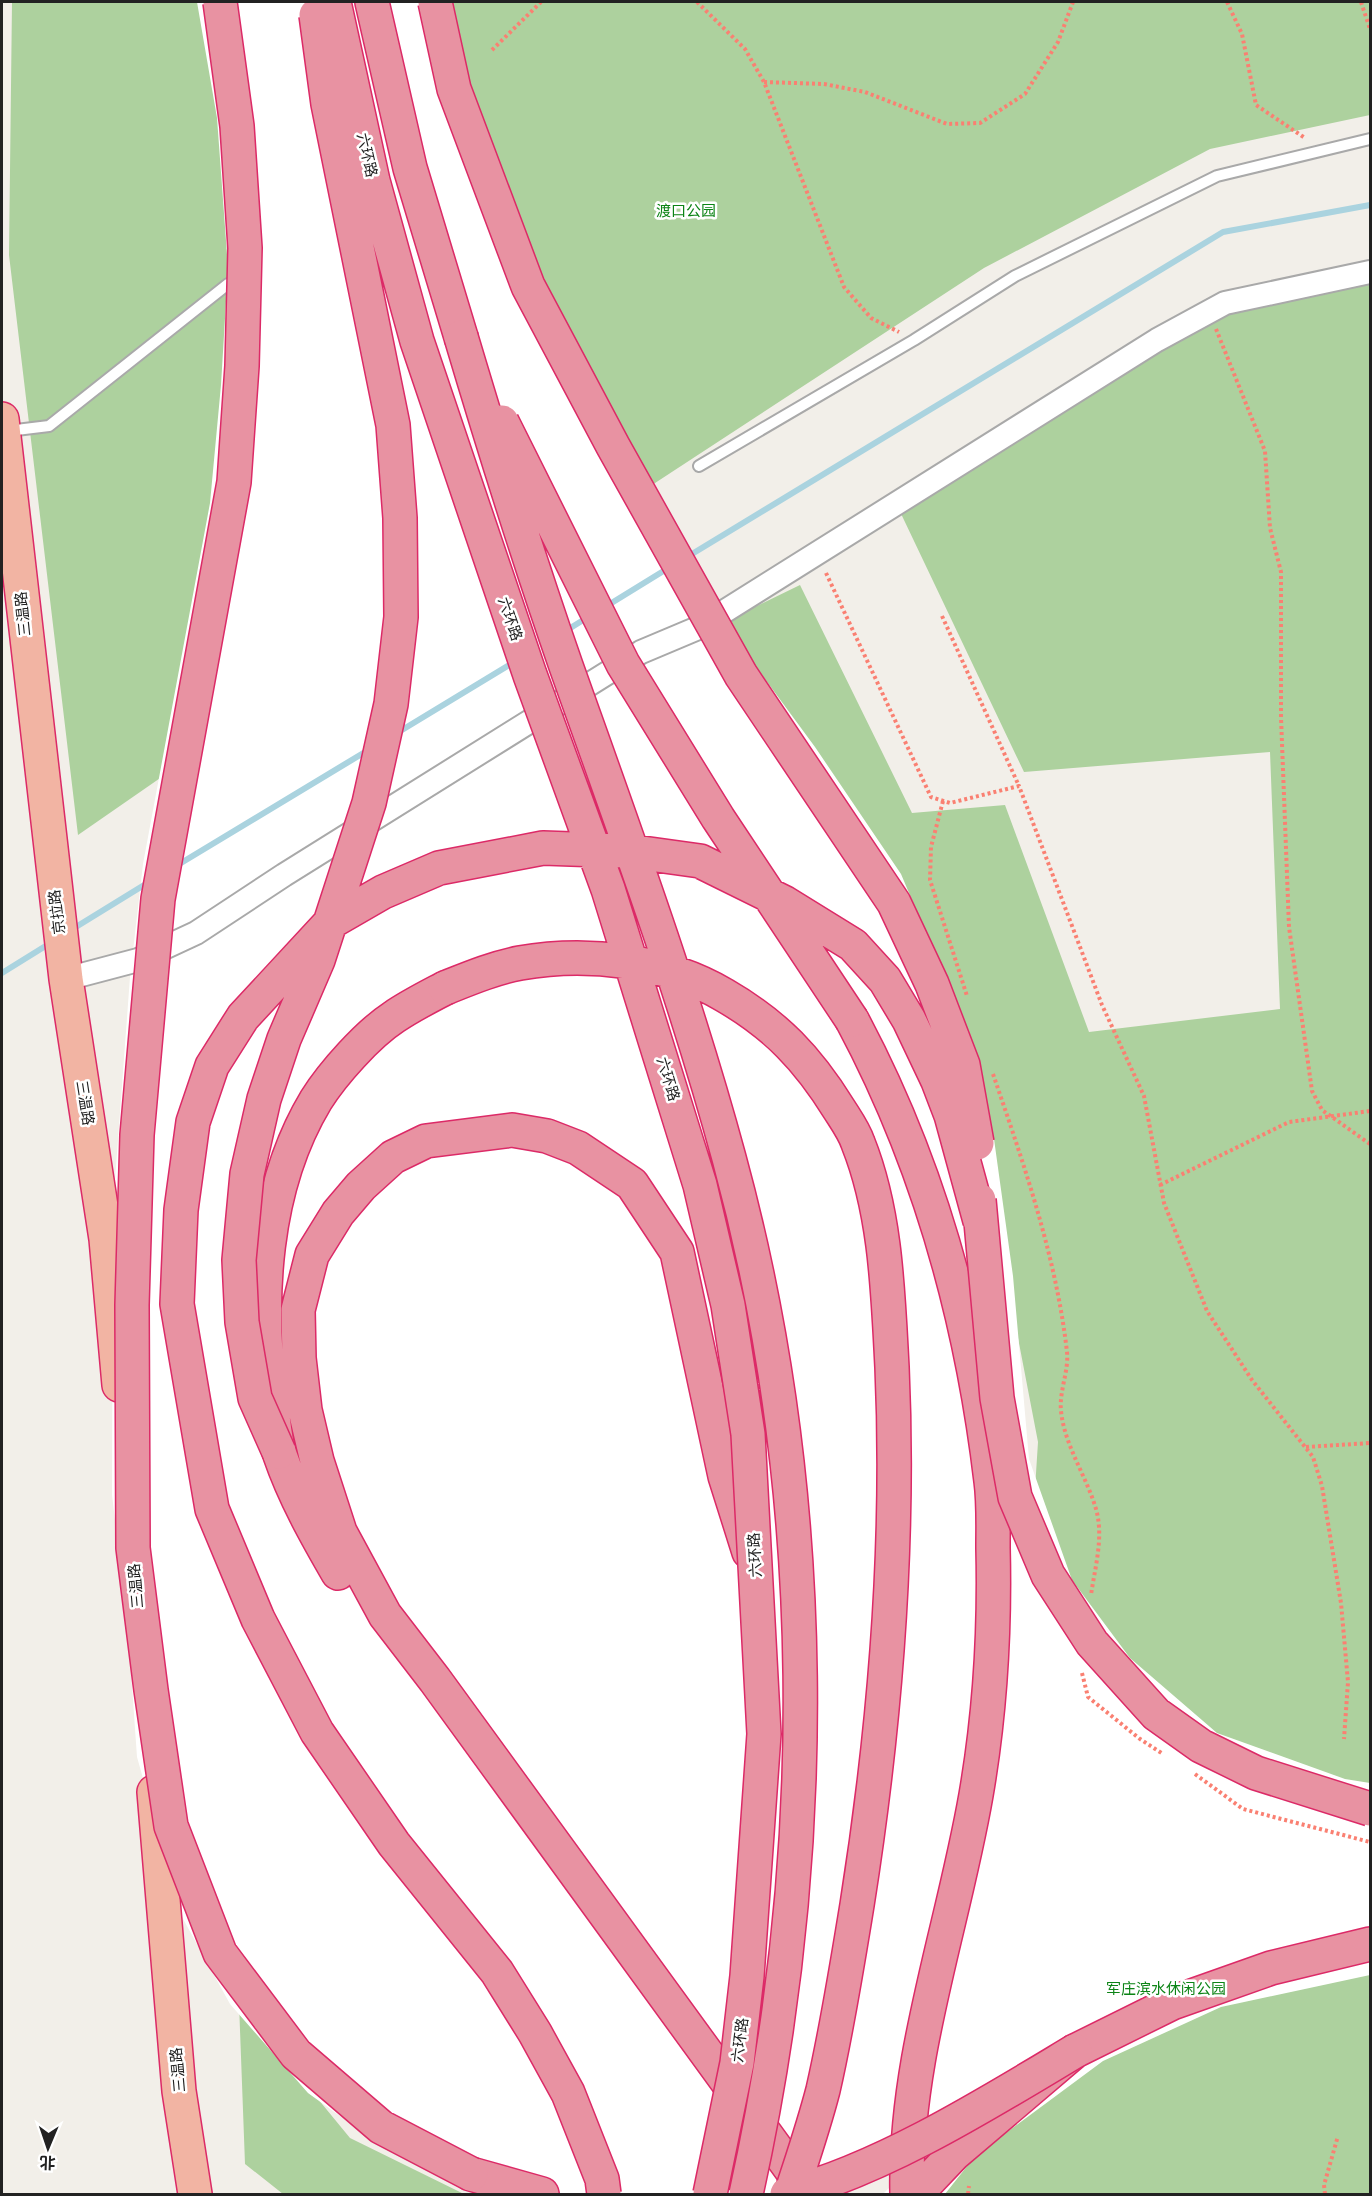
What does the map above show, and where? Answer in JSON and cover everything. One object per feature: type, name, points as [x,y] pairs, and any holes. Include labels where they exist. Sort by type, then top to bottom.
[{"type":"highway","points":[[220,2],[237,126],[245,248],[242,378],[234,483],[158,899],[137,1135],[132,1305],[133,1548],[152,1702],[171,1826],[220,1953],[296,2054],[381,2127],[471,2174],[542,2194]]},
{"type":"highway","points":[[315,2],[328,104],[393,425],[400,518],[400,617],[391,704],[369,803],[318,960],[284,1039],[267,1089],[247,1174],[240,1260],[242,1322],[255,1398],[304,1511],[331,1539],[808,2194]]},
{"type":"highway","name":"六环路","points":[[334,2],[373,181],[417,341],[530,675],[608,889],[700,1185],[728,1305],[748,1434],[764,1734],[758,1834],[737,2063],[710,2194]]},
{"type":"highway","points":[[372,2],[410,168],[508,496],[648,894],[729,1159],[762,1302],[785,1434],[796,1567],[801,1762],[797,1851],[782,2001],[765,2111],[746,2194]]},
{"type":"highway","points":[[435,2],[454,89],[528,286],[613,446],[741,675],[894,903],[932,984],[963,1065],[977,1143],[980,1221],[998,1398],[1015,1497],[1047,1575],[1092,1643],[1156,1714],[1201,1746],[1256,1773],[1371,1809]]},
{"type":"highway","points":[[460,337],[623,664],[712,809],[852,1020],[882,1075],[939,1234],[969,1335],[992,1484],[994,1643],[978,1783],[959,1877],[932,1986],[913,2091],[907,2165],[908,2194]]},
{"type":"highway","name":"三温路","points":[[2,427],[49,845]]},
{"type":"highway","name":"京拉路","points":[[49,845],[66,979]]},
{"type":"highway","points":[[604,2194],[602,2179],[568,2093],[535,2033],[497,1972],[394,1844],[317,1732],[258,1619],[212,1509],[177,1304],[181,1210],[193,1122],[212,1066],[243,1017],[331,922],[383,892],[439,868],[543,848],[628,851],[700,861],[785,903],[853,945],[885,980],[909,1020],[938,1081],[951,1115],[980,1221]]},
{"type":"highway","points":[[279,1452],[266,1364],[264,1314],[266,1262],[275,1207],[292,1149],[317,1099],[350,1057],[392,1018],[445,988],[521,963],[582,959],[649,964],[702,981],[749,1009],[792,1043],[826,1088],[856,1138],[875,1197],[889,1314],[895,1435],[886,1689],[868,1833],[823,2090],[789,2194]]},
{"type":"highway","name":"三温路","points":[[66,979],[111,1287],[179,2091],[195,2194]]},
{"type":"highway","points":[[756,1574],[725,1476],[676,1252],[632,1184],[578,1148],[547,1136],[512,1130],[426,1141],[393,1157],[361,1186],[338,1213],[312,1255],[298,1310],[299,1358],[305,1410],[331,1539],[370,1627],[789,2194]]},
{"type":"highway","points":[[789,2194],[818,2186],[895,2152],[1012,2089],[1075,2051],[1172,2003],[1272,1968],[1371,1944]]},
{"type":"highway","points":[[916,2194],[954,2154],[1075,2051]]},
{"type":"street","points":[[66,979],[138,960],[196,933],[284,875],[641,652],[698,628],[1157,340],[1225,303],[1371,272]]},
{"type":"lane","points":[[699,466],[914,340],[1015,276],[1216,176],[1320,149],[1371,139]]},
{"type":"lane","points":[[2,427],[49,426],[228,284]]},
{"type":"path","points":[[492,50],[540,2]]},
{"type":"path","points":[[697,2],[745,50],[764,82],[843,287],[871,318],[914,340]]},
{"type":"path","points":[[764,82],[824,84],[865,92],[947,124],[980,123],[1025,94],[1058,42],[1073,2]]},
{"type":"path","points":[[1227,2],[1242,34],[1256,105],[1320,149]]},
{"type":"path","points":[[1361,2],[1371,29]]},
{"type":"path","points":[[1209,312],[1265,451],[1270,528],[1281,572],[1281,717],[1289,927],[1312,1091],[1322,1110],[1371,1144]]},
{"type":"path","points":[[816,553],[845,609],[931,797],[950,802],[1019,786]]},
{"type":"path","points":[[942,616],[1019,786],[1102,1005],[1144,1096],[1164,1203],[1207,1311],[1252,1380],[1313,1457],[1322,1486],[1341,1603],[1348,1682],[1344,1738]]},
{"type":"path","points":[[943,801],[931,847],[930,880],[969,1003]]},
{"type":"path","points":[[992,1069],[1032,1189],[1052,1269],[1067,1354],[1061,1409],[1071,1454],[1096,1509],[1100,1536],[1089,1606]]},
{"type":"path","points":[[1160,1185],[1289,1122],[1371,1111]]},
{"type":"path","points":[[1306,1447],[1371,1443]]},
{"type":"path","points":[[1080,1665],[1088,1697],[1140,1739],[1166,1756]]},
{"type":"path","points":[[1192,1773],[1243,1809],[1371,1842]]},
{"type":"path","points":[[1325,2194],[1324,2185],[1338,2136]]},
{"type":"path","points":[[968,2194],[969,2187]]},
{"type":"green space","points":[[12,2],[285,2],[358,641],[78,835],[9,255]]},
{"type":"green space","name":"渡口公园","points":[[419,2],[1370,2],[1370,115],[1210,149],[984,268],[600,519]]},
{"type":"green space","name":"军庄滨水休闲公园","points":[[1370,261],[1370,2194],[934,2194],[1021,1708],[1038,1442],[990,1192],[648,659],[800,585],[912,813],[1005,805],[1089,1032],[1280,1009],[1270,752],[1024,772],[894,499],[1212,296]]},
{"type":"green space","points":[[239,2003],[350,2138],[464,2194],[283,2194],[245,2164]]},
{"type":"pier","points":[[197,2],[447,2],[489,152],[530,270],[745,652],[815,747],[901,874],[961,1016],[994,1139],[1013,1276],[1029,1459],[1072,1580],[1130,1658],[1217,1733],[1345,1779],[1370,1783],[1370,1975],[1221,2007],[1103,2061],[976,2155],[945,2194],[883,2194],[926,2151],[823,2194],[481,2194],[470,2192],[383,2147],[308,2093],[230,2004],[182,1917],[137,1757],[128,1629],[112,1495],[113,1207],[130,977],[143,864],[210,503],[221,385],[228,268],[217,118]]},
{"type":"waterway","points":[[687,557],[1223,232],[1370,205]]},
{"type":"waterway","points":[[605,607],[670,567]]},
{"type":"waterway","points":[[564,632],[588,617]]},
{"type":"waterway","points":[[397,733],[514,662]]},
{"type":"waterway","points":[[176,866],[370,749]]},
{"type":"waterway","points":[[71,930],[149,882]]},
{"type":"waterway","points":[[2,973],[52,942]]}]
